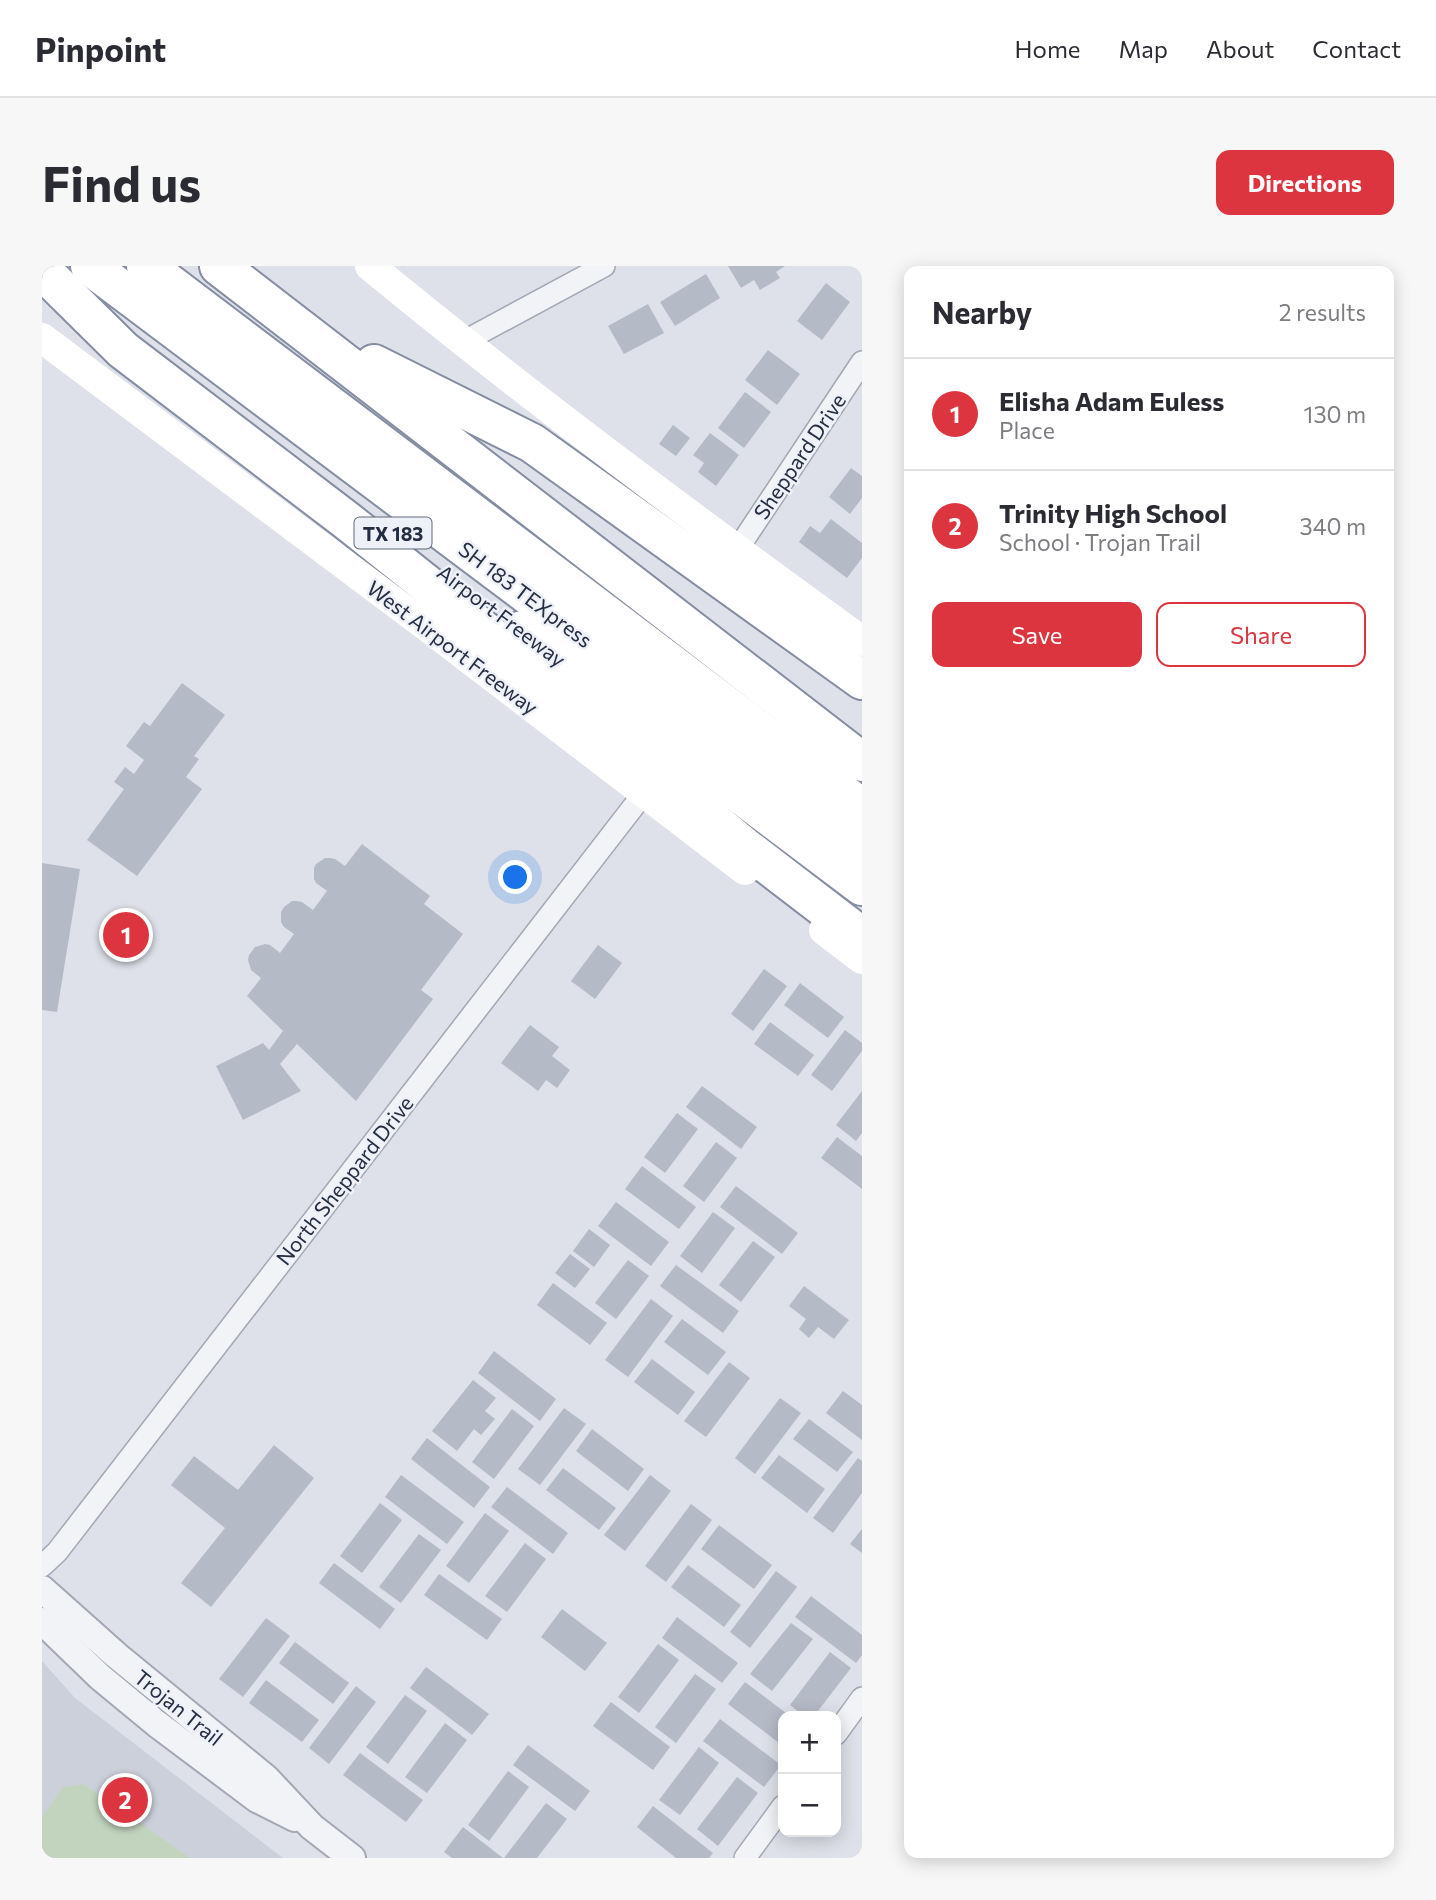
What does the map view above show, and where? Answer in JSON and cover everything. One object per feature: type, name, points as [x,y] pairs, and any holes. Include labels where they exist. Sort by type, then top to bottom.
[{"type":"highway","name":"SH 183 TEXpress","points":[[90,266],[862,846]]},
{"type":"highway","name":"SH 183 TEXpress","points":[[146,266],[862,808]]},
{"type":"highway","points":[[219,266],[862,762]]},
{"type":"highway","points":[[42,269],[123,350],[346,520],[474,622],[746,848],[862,937]]},
{"type":"highway","name":"Airport Freeway","points":[[42,269],[862,886]]},
{"type":"highway","points":[[294,324],[532,443],[862,680]]},
{"type":"main road","points":[[370,266],[463,342],[737,550],[862,641]]},
{"type":"main road","name":"West Airport Freeway","points":[[42,338],[429,628],[862,959]]},
{"type":"street","points":[[463,342],[604,266]]},
{"type":"street","name":"Sheppard Drive","points":[[737,550],[862,362]]},
{"type":"street","name":"North Sheppard Drive","points":[[42,1566],[57,1552],[643,793]]},
{"type":"street","name":"Trojan Trail","points":[[42,1590],[125,1663],[266,1778],[312,1827],[352,1858]]},
{"type":"street","name":"Trojan Trail","points":[[42,1621],[100,1677],[157,1724],[257,1799],[312,1827]]},
{"type":"street","points":[[841,1727],[862,1698]]},
{"type":"street","points":[[745,1858],[778,1813]]},
{"type":"shaded area","points":[[42,1661],[75,1698],[283,1858],[42,1858]]},
{"type":"green space","points":[[84,1784],[190,1858],[42,1858],[42,1817],[63,1787]]},
{"type":"building","points":[[728,266],[785,266],[776,272],[780,278],[760,290],[754,280],[741,288]]},
{"type":"building","points":[[706,274],[720,298],[675,326],[660,302]]},
{"type":"building","points":[[826,283],[850,302],[822,340],[797,321]]},
{"type":"building","points":[[648,304],[664,333],[624,354],[608,326]]},
{"type":"building","points":[[768,350],[800,374],[777,405],[745,380]]},
{"type":"building","points":[[745,392],[771,412],[744,448],[718,428]]},
{"type":"building","points":[[673,425],[690,438],[676,456],[659,444]]},
{"type":"building","points":[[710,433],[739,455],[716,486],[698,472],[704,463],[693,455]]},
{"type":"building","points":[[851,468],[862,476],[862,498],[850,514],[829,497]]},
{"type":"building","points":[[831,519],[862,543],[862,558],[847,578],[799,542],[810,526],[820,533]]},
{"type":"building","points":[[182,683],[225,715],[194,756],[199,759],[186,777],[202,789],[137,876],[87,840],[124,789],[114,782],[125,767],[134,774],[144,760],[126,746],[144,722],[150,726]]},
{"type":"building","points":[[362,844],[430,896],[424,904],[463,934],[421,990],[433,999],[356,1101],[297,1044],[280,1064],[301,1091],[243,1120],[216,1066],[263,1043],[269,1050],[283,1031],[247,996],[261,978],[251,970],[249,955],[255,947],[265,944],[280,953],[294,934],[281,922],[284,907],[297,901],[313,910],[327,891],[314,879],[316,864],[330,858],[345,866]]},
{"type":"building","points":[[42,863],[80,869],[57,1012],[42,1010]]},
{"type":"building","points":[[598,945],[622,963],[595,999],[571,981]]},
{"type":"building","points":[[764,969],[787,986],[753,1031],[731,1014]]},
{"type":"building","points":[[800,983],[844,1017],[828,1038],[784,1005]]},
{"type":"building","points":[[770,1022],[814,1055],[798,1076],[754,1044]]},
{"type":"building","points":[[530,1025],[559,1047],[552,1056],[570,1070],[557,1088],[546,1080],[538,1091],[501,1063]]},
{"type":"building","points":[[845,1030],[862,1043],[862,1051],[832,1091],[811,1075]]},
{"type":"building","points":[[702,1086],[757,1127],[741,1149],[686,1107]]},
{"type":"building","points":[[862,1091],[862,1133],[856,1141],[836,1125]]},
{"type":"building","points":[[677,1113],[698,1129],[665,1173],[644,1157]]},
{"type":"building","points":[[837,1137],[862,1156],[862,1189],[821,1158]]},
{"type":"building","points":[[716,1142],[737,1158],[704,1202],[683,1186]]},
{"type":"building","points":[[642,1166],[696,1207],[679,1229],[625,1189]]},
{"type":"building","points":[[736,1186],[798,1233],[782,1254],[720,1207]]},
{"type":"building","points":[[616,1202],[669,1242],[651,1266],[598,1226]]},
{"type":"building","points":[[713,1212],[735,1228],[702,1273],[680,1256]]},
{"type":"building","points":[[589,1229],[610,1245],[594,1267],[573,1251]]},
{"type":"building","points":[[753,1241],[775,1257],[741,1302],[719,1285]]},
{"type":"building","points":[[570,1254],[590,1269],[575,1288],[555,1273]]},
{"type":"building","points":[[628,1260],[649,1276],[616,1319],[595,1303]]},
{"type":"building","points":[[676,1265],[739,1311],[723,1333],[660,1286]]},
{"type":"building","points":[[553,1283],[607,1323],[590,1345],[537,1305]]},
{"type":"building","points":[[804,1286],[849,1320],[834,1339],[818,1327],[809,1338],[799,1329],[806,1319],[789,1306]]},
{"type":"building","points":[[651,1299],[673,1316],[628,1377],[605,1360]]},
{"type":"building","points":[[682,1319],[726,1352],[708,1375],[664,1342]]},
{"type":"building","points":[[494,1351],[556,1399],[540,1421],[478,1373]]},
{"type":"building","points":[[652,1359],[695,1392],[678,1415],[634,1382]]},
{"type":"building","points":[[729,1362],[750,1378],[706,1437],[684,1421]]},
{"type":"building","points":[[473,1380],[496,1398],[485,1411],[495,1419],[481,1435],[474,1429],[457,1451],[432,1431]]},
{"type":"building","points":[[843,1391],[862,1405],[862,1440],[826,1413]]},
{"type":"building","points":[[780,1398],[801,1413],[755,1474],[735,1458]]},
{"type":"building","points":[[564,1408],[586,1424],[540,1485],[518,1469]]},
{"type":"building","points":[[512,1409],[534,1426],[494,1479],[472,1462]]},
{"type":"building","points":[[809,1419],[853,1452],[837,1472],[793,1439]]},
{"type":"building","points":[[592,1429],[644,1469],[628,1491],[576,1451]]},
{"type":"building","points":[[427,1438],[490,1487],[474,1508],[411,1459]]},
{"type":"building","points":[[274,1445],[314,1478],[211,1607],[181,1583],[225,1528],[171,1485],[194,1456],[238,1490]]},
{"type":"building","points":[[779,1455],[825,1489],[807,1513],[761,1478]]},
{"type":"building","points":[[858,1458],[862,1461],[862,1493],[833,1533],[813,1518]]},
{"type":"building","points":[[563,1468],[616,1508],[599,1530],[546,1490]]},
{"type":"building","points":[[401,1475],[464,1522],[447,1544],[385,1497]]},
{"type":"building","points":[[650,1475],[671,1491],[625,1551],[604,1535]]},
{"type":"building","points":[[507,1487],[568,1533],[553,1554],[491,1507]]},
{"type":"building","points":[[380,1503],[402,1520],[362,1573],[340,1556]]},
{"type":"building","points":[[691,1504],[712,1520],[666,1582],[645,1566]]},
{"type":"building","points":[[485,1513],[509,1531],[469,1583],[446,1566]]},
{"type":"building","points":[[719,1525],[772,1565],[754,1589],[701,1549]]},
{"type":"building","points":[[862,1529],[862,1553],[850,1544]]},
{"type":"building","points":[[419,1534],[441,1550],[401,1603],[379,1587]]},
{"type":"building","points":[[525,1543],[546,1559],[507,1612],[485,1596]]},
{"type":"building","points":[[334,1563],[395,1609],[380,1629],[319,1583]]},
{"type":"building","points":[[688,1565],[741,1605],[724,1627],[671,1587]]},
{"type":"building","points":[[776,1571],[797,1587],[750,1648],[730,1632]]},
{"type":"building","points":[[439,1574],[502,1619],[487,1640],[424,1595]]},
{"type":"building","points":[[811,1596],[862,1635],[862,1655],[856,1663],[795,1617]]},
{"type":"building","points":[[562,1609],[607,1643],[585,1671],[541,1637]]},
{"type":"building","points":[[677,1617],[738,1663],[722,1683],[662,1638]]},
{"type":"building","points":[[266,1618],[290,1636],[243,1697],[219,1679]]},
{"type":"building","points":[[791,1623],[813,1639],[772,1691],[750,1674]]},
{"type":"building","points":[[295,1642],[349,1683],[333,1704],[279,1663]]},
{"type":"building","points":[[658,1644],[679,1660],[639,1713],[618,1697]]},
{"type":"building","points":[[830,1652],[851,1668],[818,1711],[798,1711],[790,1705]]},
{"type":"building","points":[[426,1667],[489,1714],[472,1735],[410,1688]]},
{"type":"building","points":[[695,1674],[716,1689],[676,1743],[655,1727]]},
{"type":"building","points":[[266,1680],[319,1720],[302,1742],[249,1703]]},
{"type":"building","points":[[745,1682],[783,1711],[778,1711],[778,1742],[728,1704]]},
{"type":"building","points":[[356,1686],[376,1702],[329,1764],[309,1748]]},
{"type":"building","points":[[405,1695],[427,1711],[388,1764],[366,1747]]},
{"type":"building","points":[[611,1702],[670,1747],[653,1770],[593,1726]]},
{"type":"building","points":[[720,1719],[778,1763],[778,1769],[764,1787],[703,1741]]},
{"type":"building","points":[[445,1723],[467,1740],[427,1793],[405,1777]]},
{"type":"building","points":[[528,1745],[590,1791],[575,1811],[513,1765]]},
{"type":"building","points":[[699,1747],[719,1763],[680,1815],[659,1800]]},
{"type":"building","points":[[360,1753],[423,1800],[406,1822],[343,1775]]},
{"type":"building","points":[[508,1771],[529,1787],[489,1841],[468,1825]]},
{"type":"building","points":[[737,1777],[758,1793],[718,1846],[697,1829]]},
{"type":"building","points":[[546,1803],[567,1819],[537,1858],[504,1858]]},
{"type":"building","points":[[653,1806],[713,1853],[709,1858],[676,1858],[637,1827]]},
{"type":"building","points":[[463,1827],[503,1858],[452,1858],[444,1852]]},
{"type":"place","name":"Elisha Adam Euless","points":[[126,935]]},
{"type":"place","name":"Trinity High School","points":[[125,1800]]}]
